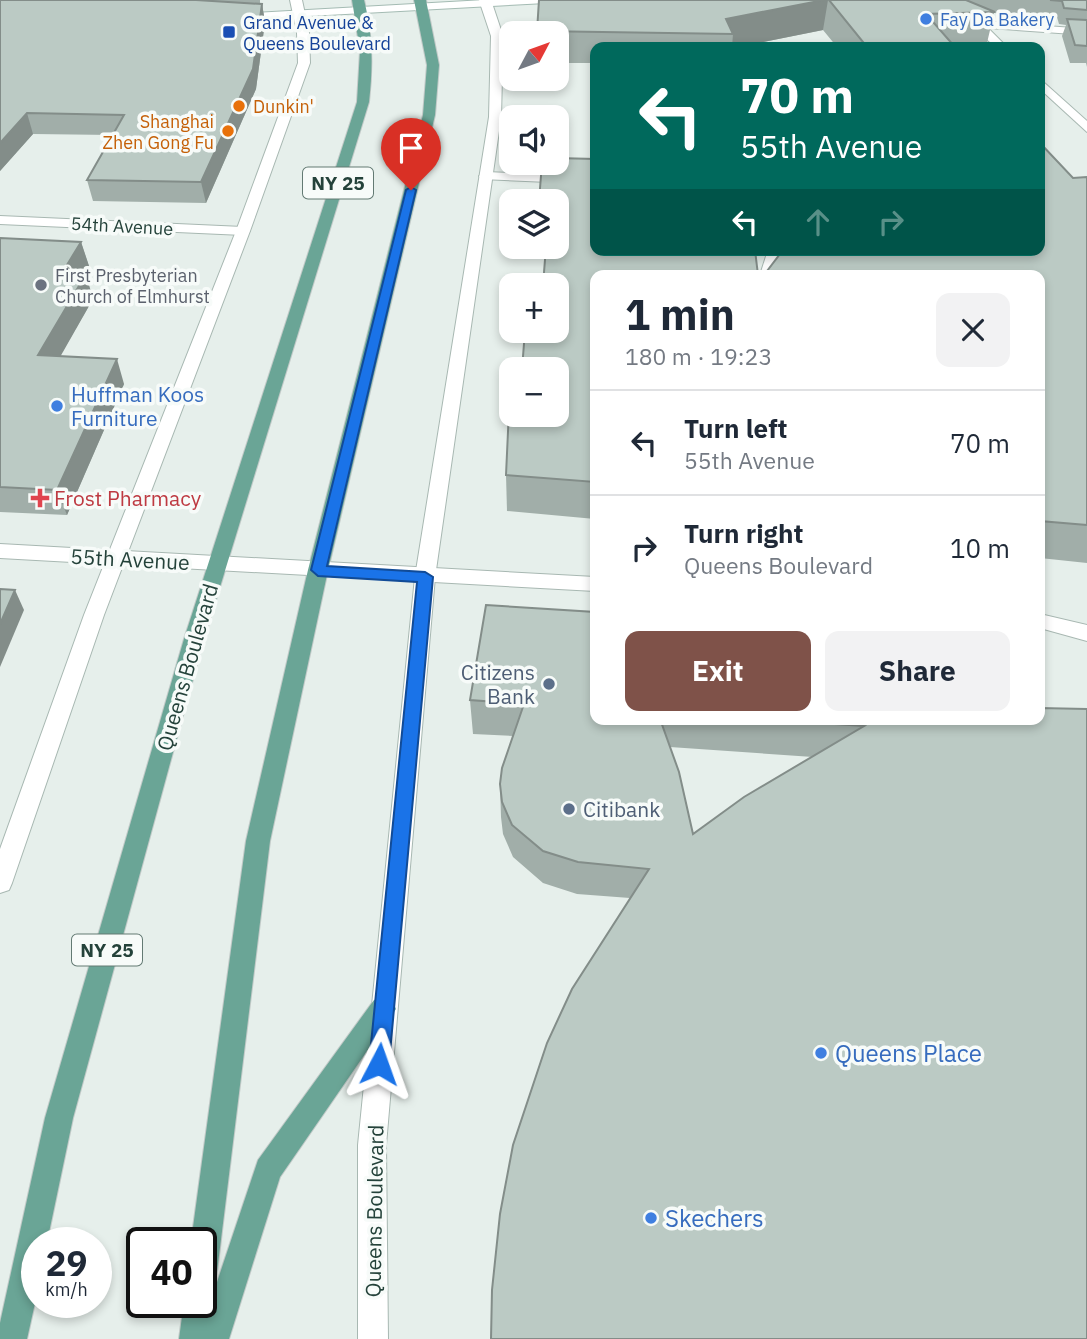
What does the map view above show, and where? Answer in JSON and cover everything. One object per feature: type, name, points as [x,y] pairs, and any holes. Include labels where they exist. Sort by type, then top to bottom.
[{"type":"main road","points":[[208,1227],[258,841],[318,570],[429,115],[433,65],[422,4]]},
{"type":"main road","name":"Queens Boulevard","points":[[12,1339],[59,1118],[216,564],[357,122],[365,84],[366,30],[360,6]]},
{"type":"main road","points":[[214,1339],[268,1170],[383,1009]]},
{"type":"main road","points":[[194,1339],[197,1318]]},
{"type":"street","points":[[0,883],[116,558],[243,231],[304,63],[303,33],[296,0]]},
{"type":"street","points":[[221,17],[299,15],[360,6],[546,0]]},
{"type":"street","points":[[939,0],[955,4],[996,42]]},
{"type":"street","name":"Queens Boulevard","points":[[373,1339],[372,1145],[425,577],[495,117],[497,36],[486,3]]},
{"type":"street","points":[[976,24],[1087,32]]},
{"type":"street","points":[[1045,88],[1087,128]]},
{"type":"street","points":[[486,176],[590,180]]},
{"type":"street","name":"54th Avenue","points":[[0,220],[243,231]]},
{"type":"street","name":"55th Avenue","points":[[0,551],[425,577],[590,584]]},
{"type":"street","points":[[1045,622],[1087,633]]},
{"type":"building","points":[[0,0],[196,0],[262,4],[253,69],[201,182],[87,180],[124,115],[27,113],[0,143]]},
{"type":"building","points":[[539,0],[824,0],[726,19],[733,34],[569,31],[569,21],[538,21]]},
{"type":"building","points":[[829,0],[966,0],[995,12],[926,14],[951,42],[863,42]]},
{"type":"building","points":[[1050,0],[1087,0],[1087,10],[1064,8],[1062,1]]},
{"type":"building","points":[[1067,19],[1087,20],[1087,46],[1075,45]]},
{"type":"building","points":[[1045,148],[1073,178],[1087,177],[1087,525],[1045,521],[1045,270],[768,270],[778,256],[1045,256]]},
{"type":"building","points":[[569,158],[590,159],[590,256],[756,256],[757,270],[590,270],[590,482],[506,475],[508,427],[569,427],[569,357],[523,357],[524,343],[569,343],[569,273],[544,273],[545,259],[569,259],[569,189],[540,189],[541,175],[569,175]]},
{"type":"building","points":[[0,238],[81,242],[62,273],[86,274],[38,355],[117,359],[57,490],[0,487]]},
{"type":"building","points":[[0,589],[15,590],[0,624]]},
{"type":"building","name":"Queens Place","points":[[486,605],[590,612],[590,725],[662,725],[679,772],[693,834],[744,797],[864,726],[849,725],[1045,725],[1045,708],[1087,709],[1087,1339],[491,1339],[492,1290],[500,1214],[513,1145],[547,1043],[572,989],[649,869],[578,862],[543,851],[512,825],[502,802],[500,784],[502,768],[524,704],[470,700]]},
{"type":"place","name":"Fay Da Bakery","points":[[926,19]]},
{"type":"place","name":"Grand Avenue & Queens Boulevard","points":[[229,32]]},
{"type":"place","name":"Dunkin'","points":[[239,106]]},
{"type":"place","name":"Shanghai Zhen Gong Fu","points":[[228,131]]},
{"type":"place","name":"First Presbyterian Church of Elmhurst","points":[[41,285]]},
{"type":"place","name":"Huffman Koos Furniture","points":[[57,406]]},
{"type":"place","name":"Frost Pharmacy","points":[[40,498]]},
{"type":"place","name":"Citizens Bank","points":[[549,684]]},
{"type":"place","name":"Citibank","points":[[569,809]]},
{"type":"place","name":"Queens Place","points":[[821,1053]]},
{"type":"place","name":"Skechers","points":[[651,1218]]},
{"type":"route","points":[[379,1064],[425,577],[318,570],[411,190]]}]
